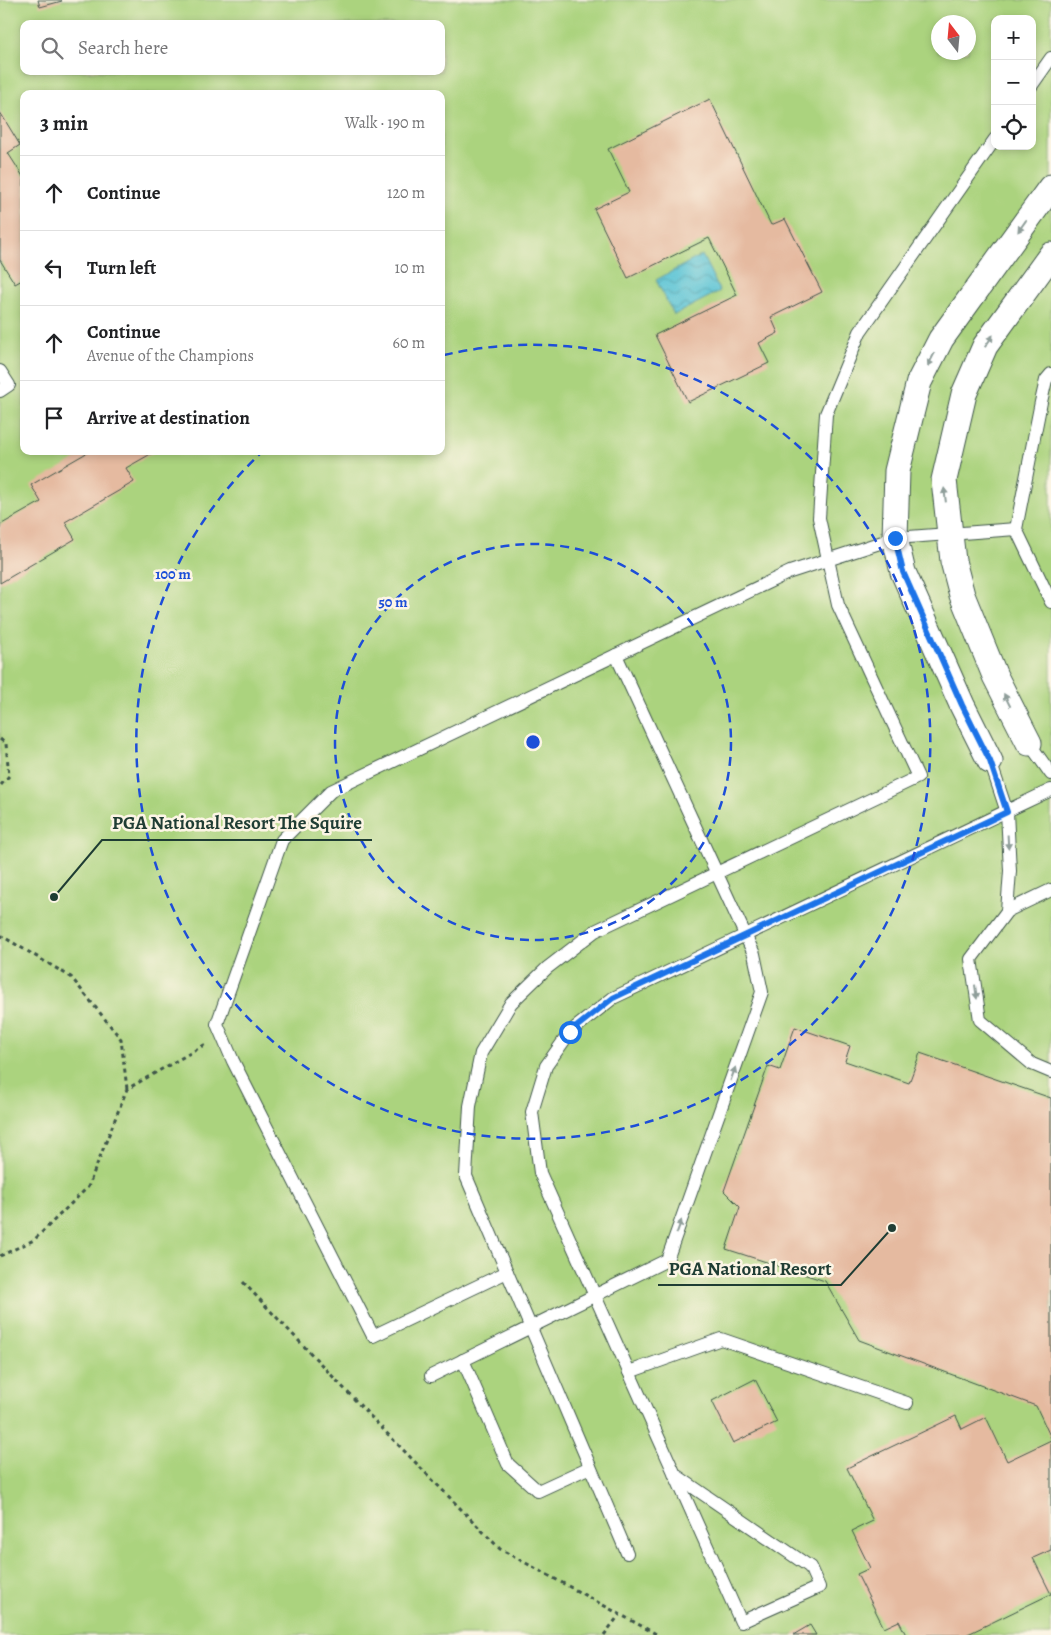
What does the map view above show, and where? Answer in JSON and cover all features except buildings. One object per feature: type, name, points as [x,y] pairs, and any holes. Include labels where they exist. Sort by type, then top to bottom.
[{"type":"street","points":[[990,761],[962,705],[903,572],[895,538],[897,471],[919,382],[941,339],[1051,187]]},
{"type":"street","points":[[1028,743],[995,676],[962,595],[953,561],[944,480],[964,394],[985,346],[1051,255]]},
{"type":"lane","points":[[1036,79],[1051,58]]},
{"type":"lane","points":[[627,1553],[466,1176],[470,1106],[482,1053],[511,1003],[547,968],[595,932],[918,777],[838,604],[819,518],[826,414],[860,332],[991,145]]},
{"type":"lane","points":[[0,372],[9,385],[0,391]]},
{"type":"lane","points":[[1051,374],[1046,380],[1041,402],[1016,529],[1051,602]]},
{"type":"lane","points":[[507,1272],[372,1336],[233,1061],[217,1024],[282,840],[331,791],[790,572],[829,561],[895,538],[1016,529]]},
{"type":"lane","points":[[432,1376],[667,1260],[762,992],[754,954],[746,935],[616,655]]},
{"type":"lane","points":[[1028,743],[1051,774]]},
{"type":"lane","points":[[990,761],[1007,812],[1010,871],[1007,911]]},
{"type":"lane","points":[[674,1474],[810,1567],[819,1587],[741,1622],[674,1474],[540,1173],[532,1112],[546,1066],[570,1032],[613,998],[1051,790]]},
{"type":"lane","points":[[1051,890],[1007,911],[971,960],[980,1020],[1032,1064],[1051,1072]]},
{"type":"lane","points":[[629,1372],[721,1339],[907,1403]]},
{"type":"lane","points":[[463,1360],[508,1464],[538,1491],[590,1467]]},
{"type":"path","points":[[0,739],[6,744],[9,776],[0,786]]},
{"type":"path","points":[[0,935],[71,977],[122,1039],[127,1089],[88,1187],[34,1240],[0,1256]]},
{"type":"path","points":[[127,1089],[222,1035]]},
{"type":"path","points":[[243,1282],[500,1549],[658,1635]]},
{"type":"path","points":[[604,1635],[620,1614]]},
{"type":"green space","points":[[0,0],[1051,0],[1051,1635],[0,1635]]},
{"type":"water","points":[[702,255],[720,291],[674,315],[656,280]]},
{"type":"place","name":"PGA National Resort The Squire","points":[[54,897]]},
{"type":"place","name":"PGA National Resort","points":[[892,1228]]},
{"type":"route","points":[[570,1032],[613,998],[1007,812],[990,761],[962,705],[903,572],[895,538]]}]
